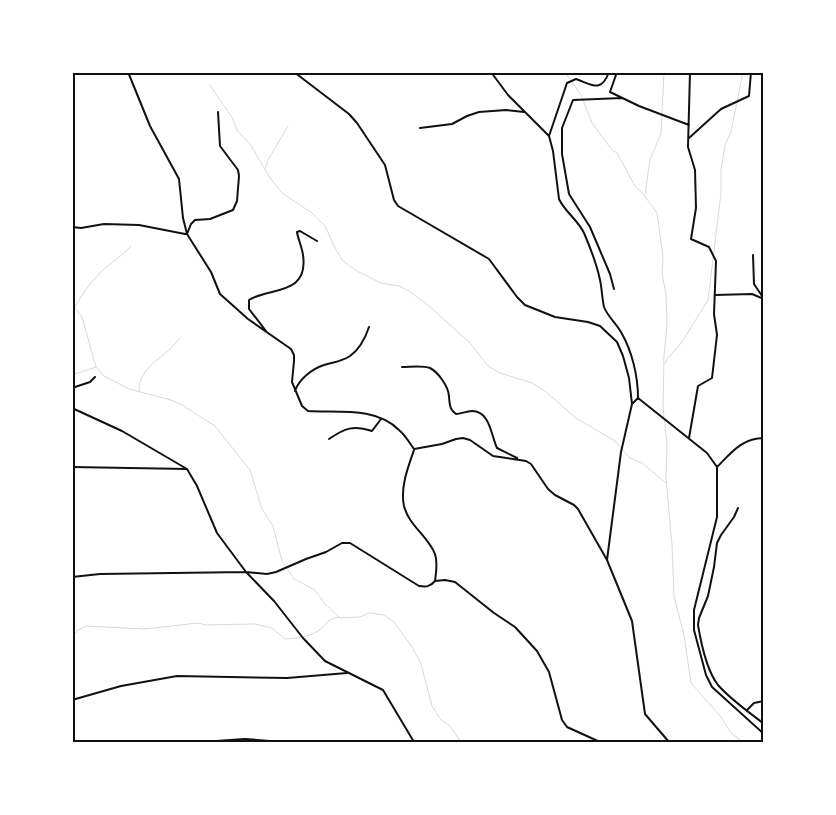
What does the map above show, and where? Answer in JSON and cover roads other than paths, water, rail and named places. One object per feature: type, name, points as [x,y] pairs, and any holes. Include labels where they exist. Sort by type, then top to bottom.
[{"type":"street","points":[[294,72],[349,114],[357,124],[382,158],[388,171],[394,200],[398,206],[489,259],[525,304],[555,317],[588,322],[600,326],[617,342],[629,378],[632,404],[621,452],[607,560]]},
{"type":"street","points":[[491,72],[524,112],[548,136],[553,151],[559,199],[562,207],[583,232],[600,279],[604,306],[609,317],[624,337],[632,358],[638,398],[710,456],[717,467],[717,517],[694,610],[694,630],[706,675],[712,687],[764,734]]},
{"type":"street","points":[[548,136],[567,83],[576,79],[591,86],[596,86],[603,82],[609,72]]},
{"type":"street","points":[[617,72],[610,92],[689,125]]},
{"type":"street","points":[[689,438],[698,386],[712,378],[717,335],[714,314],[716,261],[709,247],[691,239],[696,208],[695,170],[688,147],[690,72]]},
{"type":"street","points":[[688,138],[722,109],[749,96],[751,72]]},
{"type":"street","points":[[128,73],[150,126],[179,179],[183,218],[187,234],[211,272],[220,294],[248,319],[287,346],[294,355],[292,382],[303,409],[308,412],[358,412],[381,419],[399,430],[414,449]]},
{"type":"street","points":[[614,288],[590,228],[569,194],[562,154],[562,128],[573,100],[622,98]]},
{"type":"street","points":[[420,128],[452,124],[479,112],[506,110],[524,112]]},
{"type":"street","points":[[187,234],[193,222],[228,213],[236,207],[239,182],[238,170],[220,146],[218,112]]},
{"type":"street","points":[[72,227],[81,228],[104,224],[139,225],[187,234]]},
{"type":"street","points":[[268,333],[249,309],[249,300],[286,289],[300,277],[304,254],[297,232],[300,231],[318,241]]},
{"type":"street","points":[[753,255],[754,284],[764,299]]},
{"type":"street","points":[[715,295],[752,294],[764,299]]},
{"type":"street","points":[[295,391],[300,380],[322,365],[343,360],[352,355],[365,339],[369,327]]},
{"type":"street","points":[[402,368],[426,368],[433,371],[448,391],[449,405],[452,412],[456,414],[473,411],[481,413],[486,419],[497,448],[531,464],[555,496],[574,505],[578,509],[607,560],[632,621],[643,709],[647,717],[669,742]]},
{"type":"street","points":[[72,388],[90,382],[95,376]]},
{"type":"street","points":[[632,404],[638,398]]},
{"type":"street","points":[[72,408],[122,430],[187,469],[197,486],[217,533],[246,572],[274,601],[303,638],[325,661],[383,690],[414,742]]},
{"type":"street","points":[[329,439],[342,430],[359,426],[372,431],[381,419]]},
{"type":"street","points":[[414,449],[463,438],[470,440],[493,456],[519,460]]},
{"type":"street","points":[[717,467],[740,445],[764,438]]},
{"type":"street","points":[[414,449],[405,479],[404,505],[414,527],[430,546],[435,556],[435,581]]},
{"type":"street","points":[[72,468],[187,469]]},
{"type":"street","points":[[738,508],[732,521],[717,543],[708,596],[698,625],[713,677],[722,690],[764,724]]},
{"type":"street","points":[[72,577],[100,574],[246,572],[267,574],[326,552],[342,543],[350,543],[387,568],[419,586],[426,587],[432,585],[435,581],[456,582],[494,613],[515,627],[537,651],[549,672],[562,720],[567,727],[600,742]]},
{"type":"street","points":[[72,700],[121,686],[176,676],[287,678],[349,673]]},
{"type":"street","points":[[748,710],[752,704],[764,701]]},
{"type":"street","points":[[202,742],[244,739],[283,742]]},
{"type":"waterway","points":[[565,72],[581,95],[592,123],[612,150],[617,153],[635,186],[657,213],[663,257],[662,274],[666,294],[667,324],[663,408],[667,444],[666,478],[674,596],[684,635],[691,683],[721,717],[731,733],[743,742]]},
{"type":"waterway","points":[[645,194],[650,160],[661,133],[664,72]]},
{"type":"waterway","points":[[665,364],[682,342],[708,300],[721,193],[721,169],[725,145],[731,132],[743,72]]},
{"type":"waterway","points":[[210,85],[233,119],[237,130],[250,144],[270,178],[282,193],[312,213],[325,226],[343,261],[357,271],[381,283],[399,286],[409,291],[428,305],[470,343],[488,366],[500,373],[532,383],[545,391],[576,418],[615,441],[630,458],[642,463],[666,483]]},
{"type":"waterway","points":[[265,169],[268,160],[288,126]]},
{"type":"waterway","points":[[75,307],[85,290],[95,279],[131,246]]},
{"type":"waterway","points":[[72,304],[82,317],[96,367],[104,376],[129,389],[171,400],[215,426],[250,470],[262,509],[273,526],[282,561],[294,579],[315,590],[325,604],[340,618],[360,617],[369,613],[384,615],[394,622],[412,647],[421,664],[432,706],[441,720],[449,725],[461,742]]},
{"type":"waterway","points":[[139,391],[139,384],[144,373],[181,337]]},
{"type":"waterway","points":[[72,375],[96,367]]},
{"type":"waterway","points":[[72,636],[86,626],[145,629],[198,623],[206,625],[255,624],[272,628],[285,639],[291,639],[315,633],[329,620],[339,617]]}]
